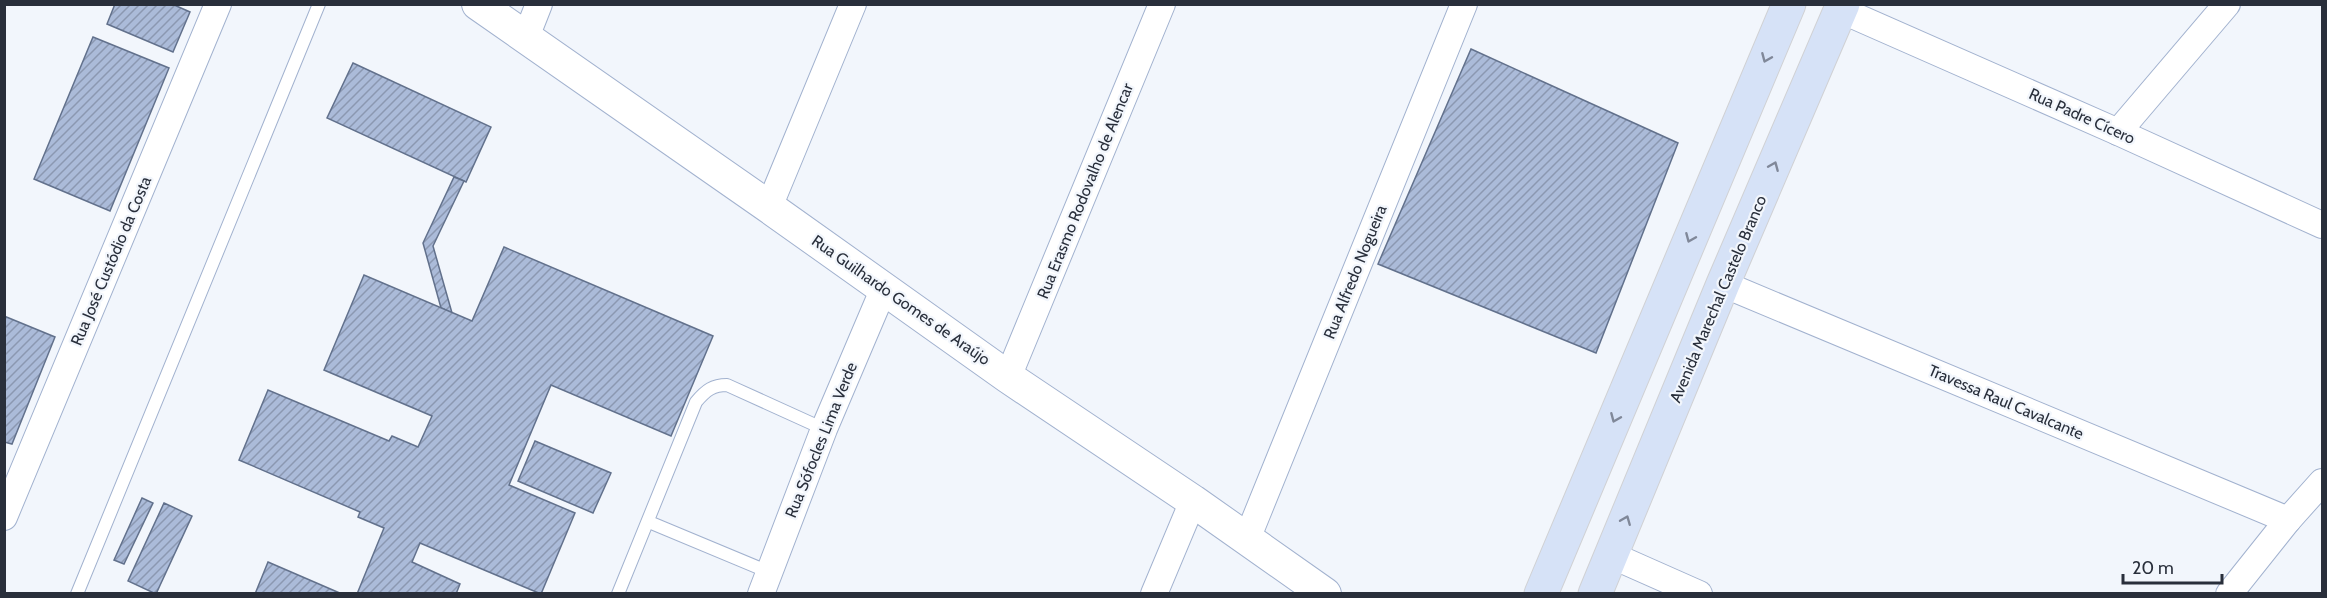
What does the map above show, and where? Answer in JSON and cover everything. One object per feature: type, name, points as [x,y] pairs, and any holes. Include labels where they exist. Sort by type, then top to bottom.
[{"type":"main road","points":[[1541,594],[1789,4]]},
{"type":"main road","name":"Avenida Marechal Castelo Branco","points":[[1595,594],[1723,284],[1842,7]]},
{"type":"street","name":"Rua José Custódio da Costa","points":[[4,517],[218,4]]},
{"type":"street","name":"Rua Guilhardo Gomes de Araújo","points":[[478,4],[1008,377],[1193,501],[1325,594]]},
{"type":"street","points":[[526,37],[539,4]]},
{"type":"street","points":[[769,207],[853,4]]},
{"type":"street","name":"Rua Erasmo Rodovalho de Alencar","points":[[1008,377],[1162,4]]},
{"type":"street","name":"Rua Alfredo Nogueira","points":[[1247,539],[1464,4]]},
{"type":"street","points":[[2118,132],[2227,4]]},
{"type":"street","name":"Rua Padre Cícero","points":[[1842,7],[2322,225]]},
{"type":"street","name":"Travessa Raul Cavalcante","points":[[1723,284],[2288,520]]},
{"type":"street","name":"Rua Sófocles Lima Verde","points":[[765,583],[824,429],[884,288]]},
{"type":"street","points":[[2229,594],[2288,520],[2322,482]]},
{"type":"street","points":[[1154,594],[1193,501]]},
{"type":"street","points":[[1611,555],[1699,594]]},
{"type":"lane","points":[[77,594],[319,4]]},
{"type":"lane","points":[[618,594],[696,402],[705,391],[717,386],[727,386],[824,429]]},
{"type":"lane","points":[[649,522],[765,583]]},
{"type":"building","points":[[115,4],[172,4],[190,12],[173,52],[107,24]]},
{"type":"building","points":[[93,37],[169,68],[110,211],[34,179]]},
{"type":"building","points":[[1471,49],[1678,143],[1596,353],[1378,264]]},
{"type":"building","points":[[353,63],[491,127],[466,182],[327,118]]},
{"type":"building","points":[[454,177],[464,181],[433,246],[452,313],[441,308],[423,243]]},
{"type":"building","points":[[504,247],[713,336],[671,436],[551,385],[509,485],[575,513],[541,594],[420,543],[412,562],[460,584],[456,594],[357,594],[384,528],[358,517],[360,512],[239,460],[268,390],[389,441],[392,436],[418,447],[432,416],[324,370],[364,275],[472,321]]},
{"type":"building","points":[[4,316],[55,337],[12,444],[4,442]]},
{"type":"building","points":[[535,441],[611,473],[593,513],[518,481]]},
{"type":"building","points":[[142,498],[153,503],[124,564],[114,560]]},
{"type":"building","points":[[164,503],[192,516],[156,594],[128,581]]},
{"type":"building","points":[[268,562],[342,594],[255,594]]}]
